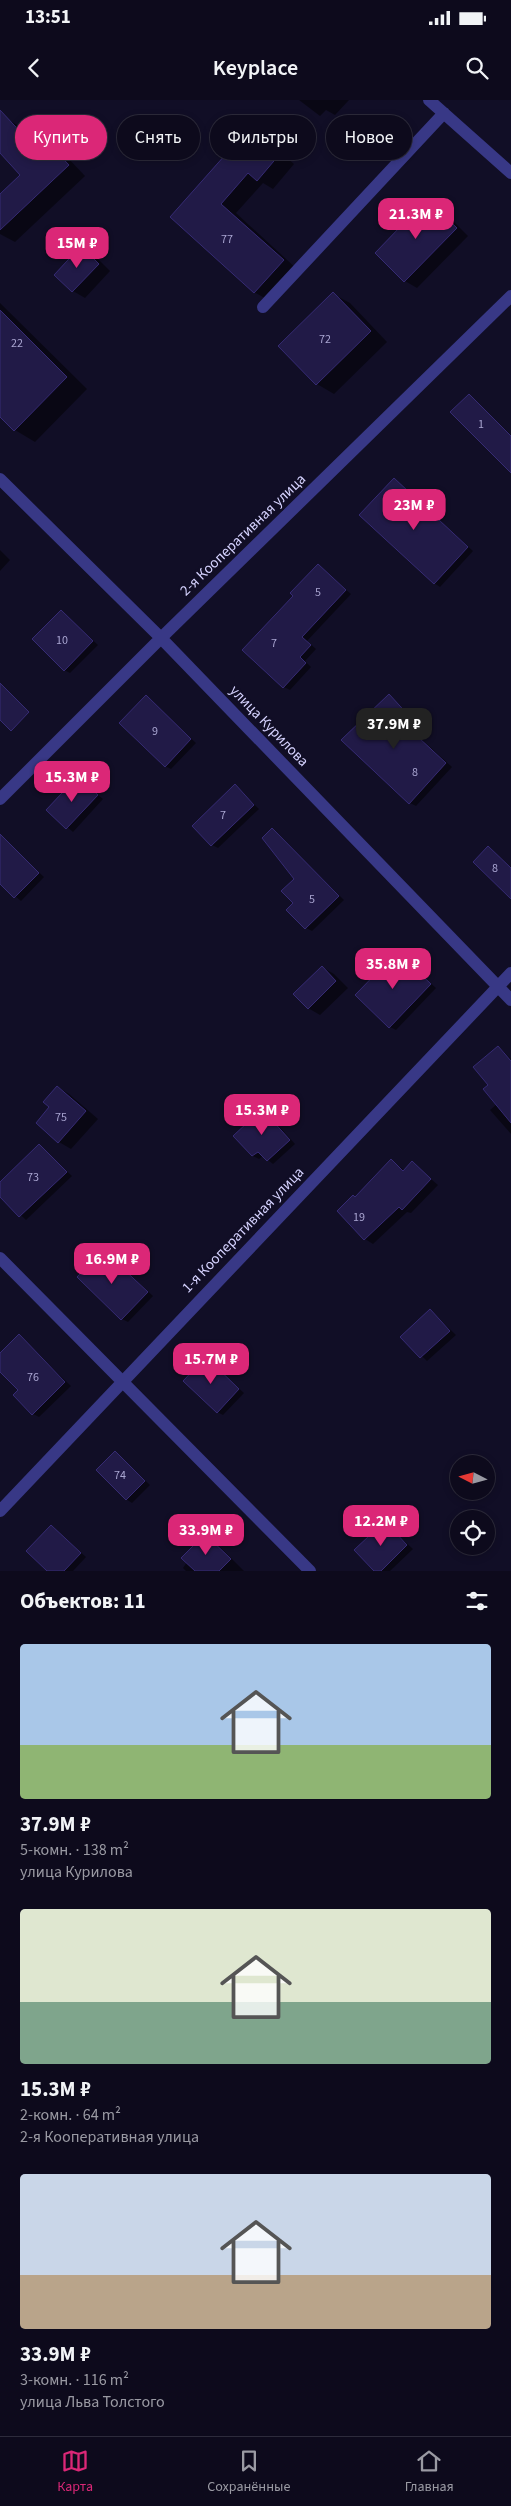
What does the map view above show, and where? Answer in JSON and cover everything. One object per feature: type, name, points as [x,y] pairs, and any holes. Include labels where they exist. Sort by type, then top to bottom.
[{"type":"street","points":[[429,100],[511,172]]},
{"type":"street","points":[[263,308],[444,113]]},
{"type":"street","name":"2-я Кооперативная улица","points":[[0,799],[161,638],[511,296]]},
{"type":"street","name":"улица Курилова","points":[[0,479],[161,638],[511,1000]]},
{"type":"street","name":"1-я Кооперативная улица","points":[[0,1510],[511,973]]},
{"type":"street","points":[[0,1258],[310,1571]]},
{"type":"building","points":[[0,110],[15,126],[15,160],[64,160],[69,165],[0,230],[0,194],[20,175],[0,153]]},
{"type":"building","points":[[221,160],[275,160],[257,181],[248,173],[221,204],[284,260],[254,293],[170,217]]},
{"type":"building","points":[[427,199],[457,228],[404,282],[375,253]]},
{"type":"building","points":[[81,246],[99,264],[72,292],[54,275]]},
{"type":"building","points":[[333,292],[371,331],[316,385],[278,346]]},
{"type":"building","points":[[0,310],[67,377],[14,431],[0,417]]},
{"type":"building","points":[[469,394],[511,436],[511,473],[450,412]]},
{"type":"building","points":[[394,478],[468,547],[434,584],[359,515]]},
{"type":"building","points":[[318,564],[346,590],[302,637],[311,645],[300,657],[306,663],[283,688],[242,650],[293,596],[290,593]]},
{"type":"building","points":[[61,610],[93,641],[64,671],[32,639]]},
{"type":"building","points":[[0,683],[29,712],[11,731],[0,720]]},
{"type":"building","points":[[389,694],[410,717],[403,723],[446,763],[409,804],[341,740]]},
{"type":"building","points":[[146,695],[191,739],[165,767],[119,723]]},
{"type":"building","points":[[78,776],[98,795],[66,829],[46,810]]},
{"type":"building","points":[[235,784],[254,805],[211,846],[192,826]]},
{"type":"building","points":[[272,828],[339,896],[305,929],[286,910],[293,903],[281,891],[294,879],[262,838]]},
{"type":"building","points":[[0,834],[39,873],[14,898],[0,884]]},
{"type":"building","points":[[488,846],[511,868],[511,899],[473,862]]},
{"type":"building","points":[[397,952],[431,984],[389,1028],[355,995]]},
{"type":"building","points":[[322,966],[336,981],[308,1009],[293,994]]},
{"type":"building","points":[[498,1046],[511,1061],[511,1123],[483,1089],[488,1085],[473,1067]]},
{"type":"building","points":[[57,1086],[86,1111],[58,1143],[36,1123],[49,1107],[43,1102]]},
{"type":"building","points":[[262,1109],[290,1140],[267,1161],[258,1152],[252,1156],[233,1136]]},
{"type":"building","points":[[39,1144],[67,1172],[19,1217],[0,1197],[0,1182]]},
{"type":"building","points":[[391,1159],[403,1171],[412,1161],[431,1179],[402,1210],[399,1207],[364,1240],[337,1211],[353,1195],[355,1197]]},
{"type":"building","points":[[103,1250],[148,1292],[121,1320],[77,1277]]},
{"type":"building","points":[[430,1309],[450,1331],[420,1358],[400,1337]]},
{"type":"building","points":[[19,1334],[65,1382],[32,1415],[13,1395],[18,1390],[0,1372],[0,1353]]},
{"type":"building","points":[[206,1357],[239,1389],[217,1413],[183,1381]]},
{"type":"building","points":[[115,1451],[145,1481],[126,1500],[96,1470]]},
{"type":"building","points":[[385,1521],[407,1545],[381,1571],[374,1571],[354,1550]]},
{"type":"building","points":[[51,1525],[81,1553],[64,1571],[47,1571],[26,1551]]},
{"type":"building","points":[[205,1534],[231,1559],[219,1571],[195,1571],[181,1558]]}]
